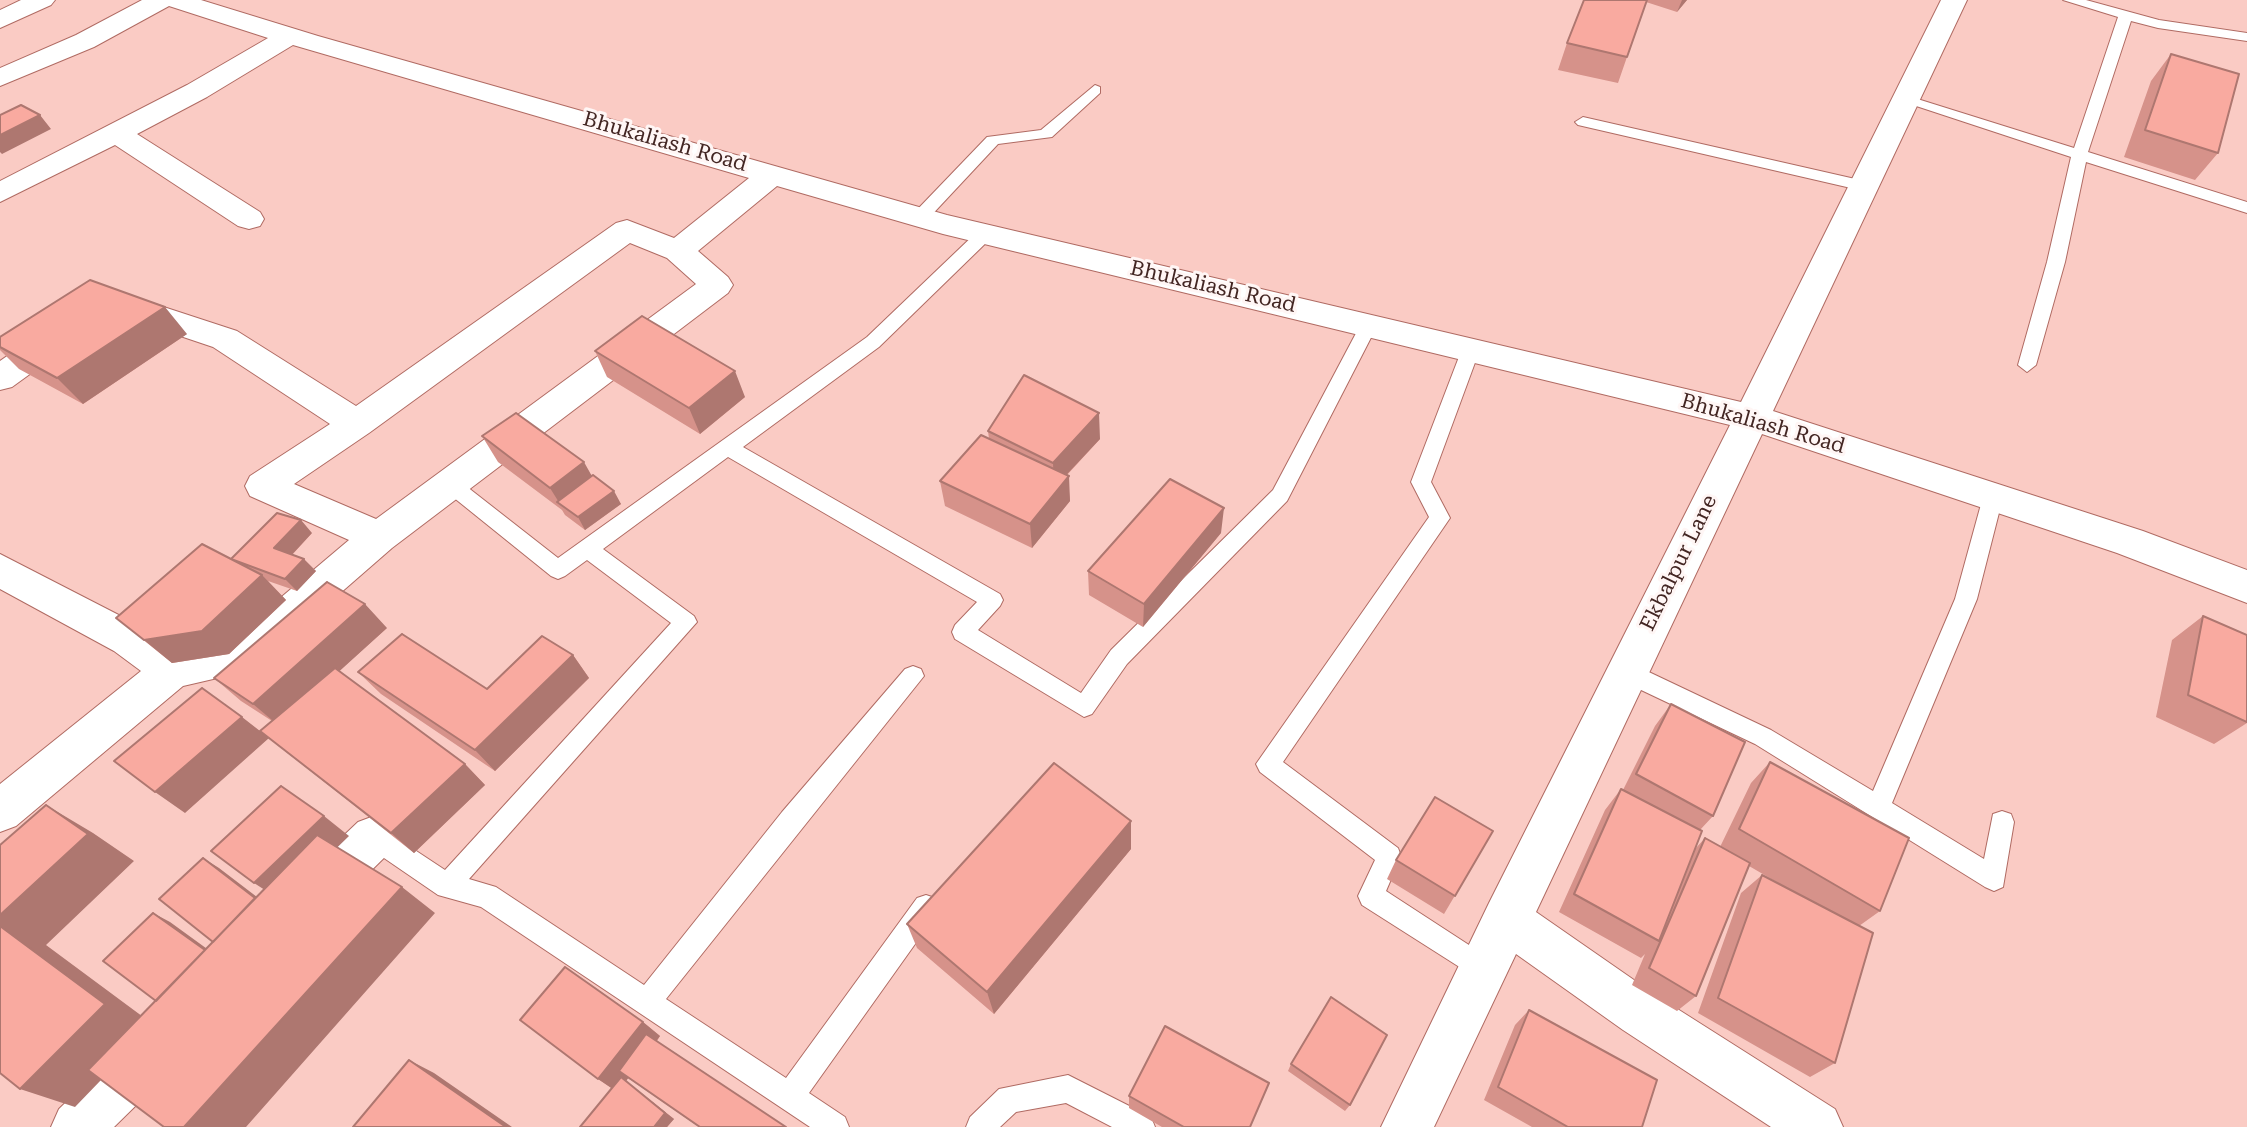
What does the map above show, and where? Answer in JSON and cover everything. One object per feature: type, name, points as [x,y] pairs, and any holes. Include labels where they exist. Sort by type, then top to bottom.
[{"type":"street","points":[[0,20],[42,0]]},
{"type":"street","points":[[0,78],[85,41],[161,0]]},
{"type":"street","name":"Bhukaliash Road","points":[[175,0],[290,36],[920,217],[1751,417],[2130,542],[2247,587]]},
{"type":"street","name":"Ekbalpur Lane","points":[[1406,1127],[1954,0]]},
{"type":"street","points":[[0,193],[197,92],[290,36]]},
{"type":"street","points":[[116,133],[249,219]]},
{"type":"street","points":[[678,251],[773,174]]},
{"type":"street","points":[[0,811],[172,671],[238,658],[379,537],[717,285],[678,251],[627,230],[358,424],[263,486],[379,537]]},
{"type":"street","points":[[0,378],[110,300],[225,339],[358,424]]},
{"type":"street","points":[[0,570],[128,639],[172,671]]},
{"type":"street","points":[[286,923],[374,837]]},
{"type":"street","points":[[1506,919],[1640,1013],[1816,1127]]},
{"type":"street","points":[[82,1126],[180,1027]]},
{"type":"lane","points":[[2070,0],[2158,24],[2247,37]]},
{"type":"lane","points":[[2026,365],[2056,262],[2079,156],[2126,15]]},
{"type":"lane","points":[[920,217],[993,140],[1046,134],[1096,90]]},
{"type":"lane","points":[[1906,100],[2247,208]]},
{"type":"lane","points":[[1583,122],[1864,186]]},
{"type":"lane","points":[[450,484],[558,570],[873,342],[985,234]]},
{"type":"lane","points":[[729,448],[992,600],[963,632],[1084,707],[1119,657],[1280,495],[1370,324]]},
{"type":"lane","points":[[1471,349],[1421,482],[1440,518],[1268,764],[1388,856],[1371,896],[1483,969]]},
{"type":"lane","points":[[1878,807],[1966,599],[1993,497]]},
{"type":"lane","points":[[447,886],[687,622],[588,549]]},
{"type":"lane","points":[[1626,672],[1763,737],[1994,879],[2002,822]]},
{"type":"lane","points":[[646,1003],[791,820],[913,676]]},
{"type":"lane","points":[[374,837],[447,886],[487,896],[835,1127]]},
{"type":"lane","points":[[789,1097],[926,907]]},
{"type":"lane","points":[[980,1127],[1009,1099],[1068,1089],[1141,1127]]},
{"type":"building","points":[[1584,0],[1647,0],[1627,57],[1567,43]]},
{"type":"building","points":[[2171,54],[2239,74],[2218,153],[2145,130]]},
{"type":"building","points":[[21,105],[40,115],[0,135],[0,115]]},
{"type":"building","points":[[90,280],[165,307],[57,378],[0,347],[0,337]]},
{"type":"building","points":[[642,316],[735,371],[689,408],[595,351]]},
{"type":"building","points":[[1024,375],[1099,413],[1053,463],[988,431]]},
{"type":"building","points":[[516,413],[584,462],[550,488],[482,436]]},
{"type":"building","points":[[981,435],[1069,476],[1030,524],[940,481]]},
{"type":"building","points":[[593,475],[614,491],[578,517],[557,502]]},
{"type":"building","points":[[1170,479],[1224,508],[1144,604],[1088,571]]},
{"type":"building","points":[[277,513],[301,520],[274,548],[304,559],[285,579],[231,559]]},
{"type":"building","points":[[202,544],[262,575],[202,631],[144,640],[116,618]]},
{"type":"building","points":[[327,582],[365,604],[253,704],[214,678]]},
{"type":"building","points":[[2203,616],[2247,635],[2247,722],[2188,695]]},
{"type":"building","points":[[402,634],[487,689],[542,636],[573,655],[475,750],[358,672]]},
{"type":"building","points":[[335,668],[465,764],[391,833],[260,731]]},
{"type":"building","points":[[202,688],[242,717],[155,792],[114,761]]},
{"type":"building","points":[[1671,704],[1745,742],[1713,816],[1636,774]]},
{"type":"building","points":[[1770,762],[1909,838],[1880,911],[1739,829]]},
{"type":"building","points":[[1054,763],[1131,821],[987,992],[907,924]]},
{"type":"building","points":[[281,786],[324,816],[254,883],[211,851]]},
{"type":"building","points":[[1621,789],[1702,831],[1659,941],[1574,894]]},
{"type":"building","points":[[1435,797],[1493,831],[1455,896],[1396,860]]},
{"type":"building","points":[[46,805],[88,834],[0,915],[0,845]]},
{"type":"building","points":[[317,835],[402,887],[184,1127],[164,1127],[88,1070]]},
{"type":"building","points":[[1705,838],[1750,863],[1696,996],[1649,968]]},
{"type":"building","points":[[203,858],[255,898],[213,942],[159,899]]},
{"type":"building","points":[[1762,875],[1873,933],[1835,1063],[1718,998]]},
{"type":"building","points":[[153,913],[205,950],[156,1001],[103,961]]},
{"type":"building","points":[[0,926],[105,1004],[20,1089],[0,1073]]},
{"type":"building","points":[[565,967],[643,1022],[598,1079],[520,1020]]},
{"type":"building","points":[[1331,997],[1387,1035],[1350,1105],[1291,1064]]},
{"type":"building","points":[[1529,1010],[1657,1080],[1642,1127],[1568,1127],[1498,1087]]},
{"type":"building","points":[[1165,1026],[1269,1083],[1250,1127],[1184,1127],[1129,1096]]},
{"type":"building","points":[[646,1034],[786,1127],[700,1127],[619,1071]]},
{"type":"building","points":[[409,1060],[506,1127],[353,1127]]},
{"type":"building","points":[[621,1077],[665,1113],[654,1127],[580,1127]]}]
